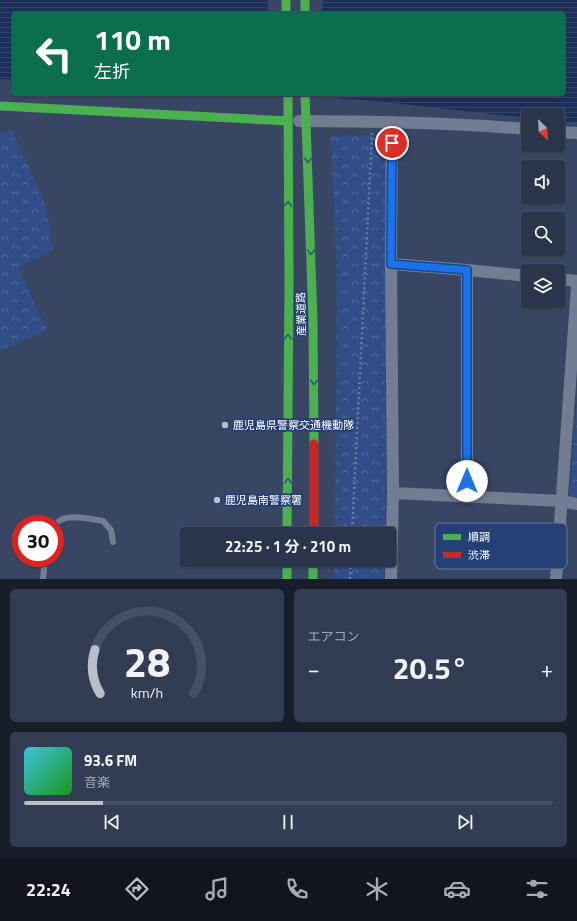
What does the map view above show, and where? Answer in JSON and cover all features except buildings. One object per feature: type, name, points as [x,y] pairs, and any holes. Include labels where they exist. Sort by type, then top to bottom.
[{"type":"main road","points":[[286,0],[286,12]]},
{"type":"main road","points":[[305,0],[305,12]]},
{"type":"main road","name":"産業道路","points":[[287,527],[289,285],[288,96]]},
{"type":"main road","name":"産業道路","points":[[305,96],[313,322],[314,527]]},
{"type":"main road","points":[[0,106],[244,120],[288,121]]},
{"type":"main road","points":[[287,567],[287,579]]},
{"type":"main road","points":[[313,567],[313,579]]},
{"type":"street","points":[[288,121],[469,124],[521,128]]},
{"type":"street","points":[[391,579],[393,493],[391,264],[392,122]]},
{"type":"street","points":[[565,132],[577,133]]},
{"type":"street","points":[[391,264],[521,275]]},
{"type":"street","points":[[467,270],[467,497]]},
{"type":"street","points":[[565,280],[577,281]]},
{"type":"street","points":[[560,523],[577,286]]},
{"type":"street","points":[[393,493],[562,501],[577,504]]},
{"type":"street","points":[[556,579],[557,569]]},
{"type":"lane","points":[[64,519],[70,517],[103,521],[111,530],[113,542]]},
{"type":"lane","points":[[43,579],[44,567]]},
{"type":"path","points":[[352,527],[372,133]]},
{"type":"path","points":[[350,579],[351,567]]},
{"type":"green space","points":[[12,130],[46,206],[53,250],[18,267],[47,330],[0,351],[0,135]]},
{"type":"green space","points":[[380,135],[386,151],[385,527],[335,527],[337,279],[331,136]]},
{"type":"green space","points":[[577,406],[577,501],[569,499]]},
{"type":"green space","points":[[334,567],[384,567],[384,579],[334,579]]},
{"type":"shaded area","points":[[0,0],[577,0],[577,123],[565,122],[565,108],[521,108],[521,117],[365,100],[299,96],[565,96],[565,12],[12,12],[12,80],[0,79]]},
{"type":"pier","points":[[268,0],[323,0],[322,12],[268,12]]},
{"type":"traffic: fast","points":[[286,0],[286,12]]},
{"type":"traffic: fast","points":[[305,0],[305,12]]},
{"type":"traffic: fast","points":[[287,527],[289,285],[288,96]]},
{"type":"traffic: fast","points":[[305,96],[313,322],[314,444]]},
{"type":"traffic: fast","points":[[0,106],[288,121]]},
{"type":"traffic: fast","points":[[287,567],[287,579]]},
{"type":"traffic: fast","points":[[313,567],[313,579]]},
{"type":"traffic: jam","points":[[314,444],[314,527]]},
{"type":"place","name":"鹿児島県警察交通機動隊","points":[[225,425]]},
{"type":"place","name":"鹿児島南警察署","points":[[217,500]]},
{"type":"route","points":[[392,143],[391,264],[467,270],[467,481]]}]
